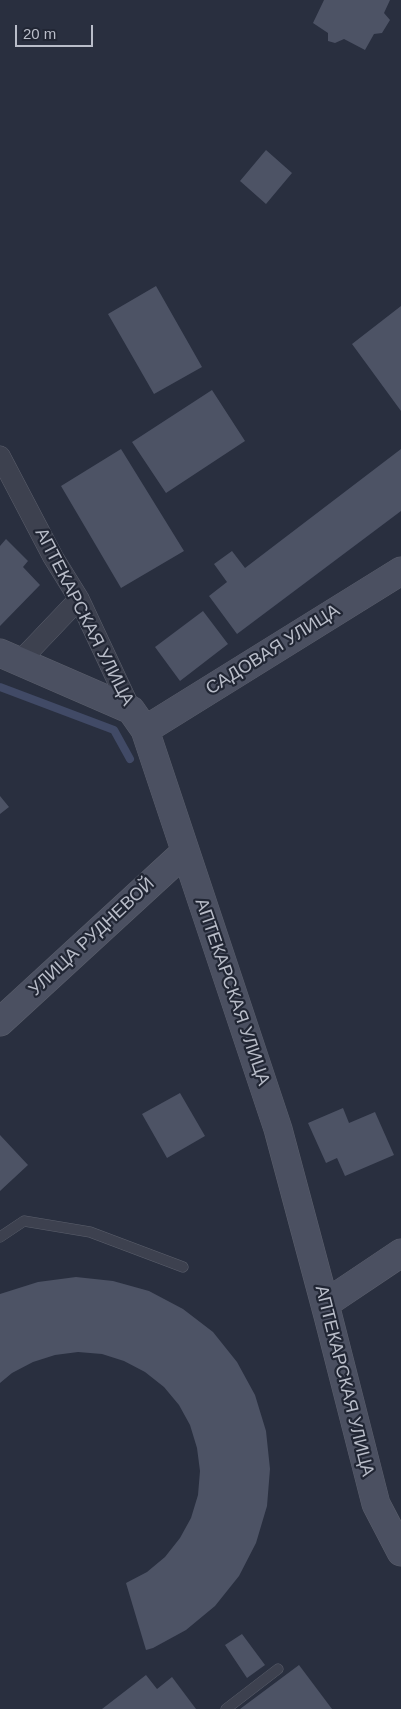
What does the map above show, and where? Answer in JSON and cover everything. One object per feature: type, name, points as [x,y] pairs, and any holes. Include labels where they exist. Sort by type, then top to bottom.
[{"type":"street","name":"АПТЕКАРСКАЯ УЛИЦА","points":[[0,456],[54,557],[79,599],[138,720],[185,852],[278,1129],[376,1504],[401,1552]]},
{"type":"street","name":"САДОВАЯ УЛИЦА","points":[[138,720],[401,570]]},
{"type":"street","points":[[79,599],[10,657],[138,720]]},
{"type":"street","name":"УЛИЦА РУДНЕВОЙ","points":[[0,1022],[185,852]]},
{"type":"street","points":[[325,1304],[401,1253]]},
{"type":"lane","points":[[0,1237],[24,1221],[34,1222],[90,1232],[184,1267]]},
{"type":"lane","points":[[226,1709],[278,1669]]},
{"type":"building","points":[[324,0],[390,0],[384,13],[390,20],[382,33],[374,34],[365,50],[344,39],[335,43],[328,41],[328,33],[313,23]]},
{"type":"building","points":[[266,150],[292,173],[266,204],[240,181]]},
{"type":"building","points":[[156,286],[202,367],[154,394],[108,314]]},
{"type":"building","points":[[401,306],[401,411],[352,344]]},
{"type":"building","points":[[212,390],[245,441],[166,493],[132,442]]},
{"type":"building","points":[[121,449],[184,551],[121,588],[61,486]]},
{"type":"building","points":[[401,449],[401,511],[237,634],[209,596],[227,582],[214,564],[232,551],[245,568]]},
{"type":"building","points":[[6,539],[28,561],[23,567],[40,585],[0,626],[0,546]]},
{"type":"building","points":[[203,611],[228,644],[180,681],[155,647]]},
{"type":"building","points":[[0,796],[9,807],[0,814]]},
{"type":"building","points":[[180,1093],[205,1136],[167,1158],[142,1114]]},
{"type":"building","points":[[343,1108],[349,1123],[375,1112],[394,1155],[345,1176],[337,1158],[326,1163],[308,1123]]},
{"type":"building","points":[[0,1135],[28,1165],[0,1191]]},
{"type":"building","points":[[76,1277],[113,1281],[149,1291],[183,1309],[213,1332],[237,1362],[255,1395],[266,1431],[270,1469],[267,1506],[256,1543],[239,1576],[215,1606],[186,1630],[146,1650],[126,1583],[147,1572],[165,1557],[180,1538],[191,1518],[198,1495],[200,1471],[197,1448],[190,1425],[179,1405],[164,1387],[145,1372],[124,1361],[102,1354],[78,1352],[55,1355],[33,1362],[12,1373],[0,1383],[0,1294],[38,1282]]},
{"type":"building","points":[[242,1634],[265,1665],[247,1678],[225,1645]]},
{"type":"building","points":[[299,1665],[332,1709],[240,1709]]},
{"type":"building","points":[[146,1675],[157,1689],[172,1677],[196,1709],[102,1709]]},
{"type":"waterway","points":[[0,687],[114,730],[130,759]]}]
